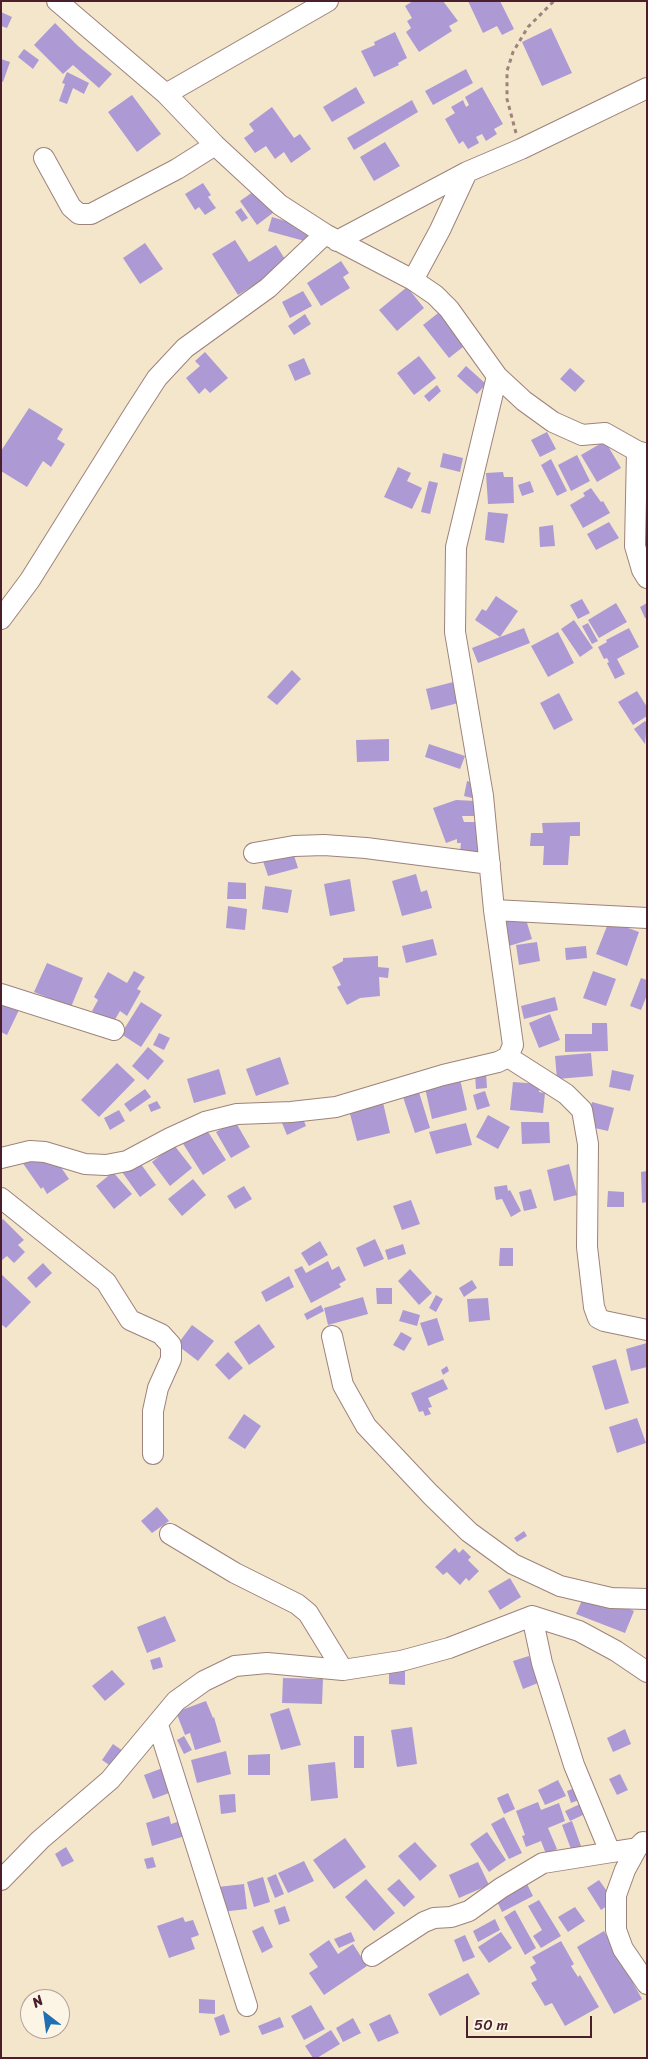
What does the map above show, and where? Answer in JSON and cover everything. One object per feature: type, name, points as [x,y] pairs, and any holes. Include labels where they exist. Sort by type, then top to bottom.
[{"type":"street","points":[[57,1],[166,94],[215,145],[280,205],[331,237],[412,280],[435,295],[449,309],[497,376],[524,401],[553,422],[582,435],[605,433],[642,452],[634,546],[642,570],[647,578]]},
{"type":"street","points":[[166,94],[328,1]]},
{"type":"street","points":[[1,620],[30,580],[134,412],[158,378],[185,348],[268,288],[331,237],[647,88]]},
{"type":"street","points":[[44,158],[71,207],[79,214],[91,214],[177,169],[215,145]]},
{"type":"street","points":[[412,280],[440,230],[467,172]]},
{"type":"street","points":[[1,1158],[37,1151],[85,1164],[113,1164],[127,1161],[205,1122],[237,1114],[291,1112],[336,1107],[443,1075],[498,1062],[508,1057],[513,1045],[494,910],[483,796],[456,632],[456,547],[497,376]]},
{"type":"street","points":[[254,853],[294,846],[324,845],[366,848],[490,864]]},
{"type":"street","points":[[494,910],[647,918]]},
{"type":"street","points":[[1,994],[114,1030]]},
{"type":"street","points":[[508,1057],[566,1094],[582,1110],[588,1144],[586,1247],[594,1308],[598,1318],[604,1321],[647,1330]]},
{"type":"street","points":[[1,1198],[106,1282],[130,1320],[161,1334],[171,1345],[171,1359],[158,1388],[153,1411],[153,1454]]},
{"type":"street","points":[[332,1336],[344,1385],[366,1426],[469,1532],[513,1564],[560,1586],[611,1598],[647,1599]]},
{"type":"street","points":[[170,1534],[235,1573],[297,1604],[308,1613],[342,1670]]},
{"type":"street","points":[[532,1616],[542,1663],[574,1765],[610,1852]]},
{"type":"street","points":[[1,1880],[40,1840],[110,1780],[158,1725],[176,1701],[204,1681],[235,1666],[267,1663],[342,1670],[401,1661],[449,1648],[532,1616],[579,1631],[616,1651],[647,1672]]},
{"type":"street","points":[[158,1725],[247,2006]]},
{"type":"street","points":[[372,1956],[424,1922],[434,1918],[451,1917],[469,1911],[501,1888],[543,1863],[610,1852],[642,1843]]},
{"type":"street","points":[[642,1843],[624,1870],[616,1895],[616,1930],[623,1949],[647,1984]]},
{"type":"path","points":[[521,149],[506,99],[507,71],[513,52],[528,27],[554,1]]},
{"type":"building","points":[[413,1],[443,1],[458,21],[449,26],[452,31],[419,52],[406,32],[411,28],[407,21],[412,18],[405,6]]},
{"type":"building","points":[[468,1],[500,1],[514,29],[502,35],[497,26],[483,33]]},
{"type":"building","points":[[1,12],[12,17],[7,28],[1,26]]},
{"type":"building","points":[[55,23],[78,46],[112,74],[99,88],[73,65],[63,74],[34,45]]},
{"type":"building","points":[[551,28],[572,73],[542,86],[522,42]]},
{"type":"building","points":[[395,32],[407,58],[398,63],[399,65],[374,77],[361,51],[375,45],[374,42]]},
{"type":"building","points":[[24,49],[39,60],[33,69],[18,57]]},
{"type":"building","points":[[1,59],[10,62],[3,82],[1,81]]},
{"type":"building","points":[[466,69],[473,83],[433,105],[425,91]]},
{"type":"building","points":[[67,72],[89,83],[84,94],[73,88],[67,104],[59,101],[65,84],[62,83]]},
{"type":"building","points":[[356,87],[365,103],[332,122],[323,107]]},
{"type":"building","points":[[482,87],[503,124],[494,129],[497,134],[486,141],[482,134],[476,137],[479,143],[468,149],[463,141],[459,144],[445,119],[455,113],[451,107],[463,100],[466,107],[469,105],[465,97]]},
{"type":"building","points":[[132,95],[161,134],[137,152],[108,112]]},
{"type":"building","points":[[412,100],[418,112],[354,150],[347,138]]},
{"type":"building","points":[[272,107],[294,138],[300,134],[311,149],[291,163],[284,152],[275,159],[266,146],[255,153],[244,138],[254,131],[249,124]]},
{"type":"building","points":[[385,142],[400,166],[374,181],[360,157]]},
{"type":"building","points":[[203,183],[211,195],[208,197],[216,208],[205,215],[199,207],[195,210],[185,194]]},
{"type":"building","points":[[257,189],[274,212],[257,225],[240,201]]},
{"type":"building","points":[[241,208],[248,218],[242,222],[235,212]]},
{"type":"building","points":[[272,217],[312,229],[308,242],[268,231]]},
{"type":"building","points":[[235,240],[249,262],[276,245],[288,264],[238,295],[212,254]]},
{"type":"building","points":[[145,243],[163,269],[140,284],[123,258]]},
{"type":"building","points":[[341,261],[349,273],[343,277],[350,288],[321,306],[307,283]]},
{"type":"building","points":[[407,287],[424,308],[397,331],[379,310]]},
{"type":"building","points":[[303,291],[312,306],[290,318],[282,302]]},
{"type":"building","points":[[442,310],[468,343],[449,358],[423,325]]},
{"type":"building","points":[[305,314],[311,324],[294,335],[288,326]]},
{"type":"building","points":[[205,352],[228,378],[210,393],[205,388],[199,394],[186,378],[200,366],[195,361]]},
{"type":"building","points":[[419,356],[436,378],[414,395],[397,373]]},
{"type":"building","points":[[304,358],[311,374],[295,381],[288,365]]},
{"type":"building","points":[[466,366],[486,384],[477,394],[457,376]]},
{"type":"building","points":[[570,368],[585,381],[575,392],[560,379]]},
{"type":"building","points":[[437,385],[441,391],[429,402],[424,396]]},
{"type":"building","points":[[29,408],[63,429],[57,439],[65,444],[51,467],[43,461],[27,487],[1,471],[1,451]]},
{"type":"building","points":[[547,432],[556,449],[540,457],[531,440]]},
{"type":"building","points":[[605,441],[621,468],[597,482],[581,455]]},
{"type":"building","points":[[443,453],[463,458],[460,472],[440,467]]},
{"type":"building","points":[[577,455],[590,481],[571,491],[558,465]]},
{"type":"building","points":[[551,459],[567,491],[557,496],[541,465]]},
{"type":"building","points":[[398,467],[411,473],[407,481],[422,488],[412,509],[384,497]]},
{"type":"building","points":[[503,472],[504,477],[513,477],[514,503],[488,504],[486,473]]},
{"type":"building","points":[[429,481],[438,483],[430,514],[421,512]]},
{"type":"building","points":[[530,481],[534,492],[522,496],[518,485]]},
{"type":"building","points":[[591,488],[601,502],[603,501],[610,513],[583,528],[570,505],[585,496],[583,493]]},
{"type":"building","points":[[488,512],[508,514],[504,543],[485,540]]},
{"type":"building","points":[[609,522],[619,538],[596,550],[587,534]]},
{"type":"building","points":[[553,525],[555,546],[540,547],[539,527]]},
{"type":"building","points":[[496,596],[518,611],[500,637],[475,620],[482,609],[486,611]]},
{"type":"building","points":[[582,599],[590,613],[578,619],[570,605]]},
{"type":"building","points":[[616,603],[627,622],[599,638],[588,620]]},
{"type":"building","points":[[647,603],[647,618],[645,618],[640,607]]},
{"type":"building","points":[[574,620],[593,648],[580,657],[561,629]]},
{"type":"building","points":[[588,623],[598,641],[592,644],[582,626]]},
{"type":"building","points":[[524,628],[530,643],[478,663],[472,648]]},
{"type":"building","points":[[629,628],[639,647],[617,659],[625,674],[615,679],[607,663],[609,662],[607,658],[604,659],[598,647],[607,642],[606,640]]},
{"type":"building","points":[[558,632],[574,663],[548,677],[531,646]]},
{"type":"building","points":[[292,670],[301,679],[277,705],[267,697]]},
{"type":"building","points":[[461,680],[466,701],[431,710],[426,689]]},
{"type":"building","points":[[637,691],[647,707],[647,716],[633,725],[618,702]]},
{"type":"building","points":[[559,693],[573,720],[554,730],[540,703]]},
{"type":"building","points":[[645,721],[647,723],[645,744],[634,729]]},
{"type":"building","points":[[389,739],[389,761],[357,762],[356,740]]},
{"type":"building","points":[[429,744],[465,756],[460,769],[425,757]]},
{"type":"building","points":[[467,781],[479,784],[476,799],[464,796]]},
{"type":"building","points":[[456,800],[476,801],[475,816],[462,816],[464,822],[480,822],[478,854],[460,852],[461,843],[457,843],[457,839],[446,843],[433,808]]},
{"type":"building","points":[[580,822],[580,836],[570,836],[568,865],[543,865],[544,846],[530,846],[531,833],[543,833],[542,823]]},
{"type":"building","points":[[291,846],[298,868],[268,876],[261,855]]},
{"type":"building","points":[[416,874],[421,892],[427,890],[432,908],[402,916],[392,881]]},
{"type":"building","points":[[350,879],[355,911],[330,916],[324,884]]},
{"type":"building","points":[[228,882],[246,883],[246,899],[227,899]]},
{"type":"building","points":[[265,886],[292,890],[288,913],[262,909]]},
{"type":"building","points":[[228,906],[247,909],[245,930],[226,928]]},
{"type":"building","points":[[524,913],[532,939],[509,946],[500,920]]},
{"type":"building","points":[[609,921],[639,932],[627,966],[596,954]]},
{"type":"building","points":[[433,939],[437,955],[406,963],[402,946]]},
{"type":"building","points":[[537,942],[540,961],[519,965],[516,945]]},
{"type":"building","points":[[586,946],[587,958],[566,960],[565,948]]},
{"type":"building","points":[[378,956],[378,967],[389,968],[388,978],[379,977],[380,996],[360,998],[347,1005],[337,987],[341,985],[332,967],[343,961],[343,958]]},
{"type":"building","points":[[47,963],[83,978],[71,1007],[34,992]]},
{"type":"building","points":[[134,971],[145,977],[137,989],[141,991],[127,1016],[120,1011],[113,1023],[92,1011],[98,1000],[94,997],[108,972],[127,983]]},
{"type":"building","points":[[593,971],[616,979],[606,1006],[583,998]]},
{"type":"building","points":[[641,978],[647,980],[647,995],[641,1010],[630,1006]]},
{"type":"building","points":[[555,997],[558,1010],[524,1019],[521,1006]]},
{"type":"building","points":[[1,1001],[19,1010],[7,1035],[1,1032]]},
{"type":"building","points":[[141,1002],[162,1015],[141,1047],[121,1034]]},
{"type":"building","points":[[550,1014],[560,1040],[539,1048],[529,1023]]},
{"type":"building","points":[[592,1023],[607,1023],[608,1051],[565,1052],[565,1034],[592,1034]]},
{"type":"building","points":[[159,1033],[170,1038],[164,1050],[153,1045]]},
{"type":"building","points":[[148,1047],[164,1061],[148,1080],[132,1066]]},
{"type":"building","points":[[591,1053],[593,1076],[557,1079],[555,1056]]},
{"type":"building","points":[[280,1057],[289,1084],[256,1096],[246,1069]]},
{"type":"building","points":[[117,1063],[135,1080],[99,1117],[81,1100]]},
{"type":"building","points":[[219,1069],[226,1094],[194,1103],[187,1079]]},
{"type":"building","points":[[612,1070],[634,1075],[630,1091],[609,1087]]},
{"type":"building","points":[[486,1073],[487,1088],[476,1089],[475,1074]]},
{"type":"building","points":[[460,1079],[467,1110],[432,1119],[425,1088]]},
{"type":"building","points":[[513,1082],[540,1084],[539,1092],[545,1093],[543,1113],[510,1110]]},
{"type":"building","points":[[145,1089],[151,1097],[130,1112],[124,1104]]},
{"type":"building","points":[[418,1089],[430,1128],[415,1133],[402,1094]]},
{"type":"building","points":[[485,1091],[490,1106],[477,1110],[473,1095]]},
{"type":"building","points":[[382,1098],[390,1133],[357,1141],[348,1106]]},
{"type":"building","points":[[157,1101],[161,1108],[151,1112],[148,1105]]},
{"type":"building","points":[[592,1102],[614,1108],[608,1131],[586,1126]]},
{"type":"building","points":[[119,1110],[125,1121],[110,1130],[104,1118]]},
{"type":"building","points":[[301,1114],[306,1126],[287,1135],[282,1123]]},
{"type":"building","points":[[488,1115],[510,1127],[498,1149],[476,1137]]},
{"type":"building","points":[[235,1121],[250,1147],[231,1158],[216,1132]]},
{"type":"building","points":[[521,1122],[549,1122],[550,1143],[522,1144]]},
{"type":"building","points":[[466,1123],[472,1145],[436,1154],[429,1132]]},
{"type":"building","points":[[203,1124],[226,1160],[203,1175],[180,1139]]},
{"type":"building","points":[[174,1145],[192,1168],[170,1186],[152,1162]]},
{"type":"building","points":[[41,1148],[54,1165],[58,1163],[69,1179],[47,1194],[43,1187],[41,1189],[22,1162]]},
{"type":"building","points":[[138,1160],[156,1185],[140,1197],[122,1172]]},
{"type":"building","points":[[569,1164],[577,1195],[554,1201],[547,1170]]},
{"type":"building","points":[[647,1171],[647,1202],[642,1203],[641,1172]]},
{"type":"building","points":[[113,1172],[132,1194],[114,1209],[96,1186]]},
{"type":"building","points":[[193,1179],[206,1195],[182,1216],[168,1199]]},
{"type":"building","points":[[507,1185],[508,1191],[510,1190],[521,1211],[511,1217],[502,1199],[496,1200],[494,1187]]},
{"type":"building","points":[[244,1186],[252,1199],[235,1209],[227,1196]]},
{"type":"building","points":[[531,1189],[537,1208],[524,1211],[519,1192]]},
{"type":"building","points":[[608,1191],[624,1192],[624,1207],[607,1207]]},
{"type":"building","points":[[411,1200],[420,1224],[402,1230],[393,1206]]},
{"type":"building","points":[[3,1219],[24,1240],[18,1245],[25,1252],[14,1263],[7,1256],[1,1261],[1,1221]]},
{"type":"building","points":[[375,1239],[384,1259],[364,1267],[356,1248]]},
{"type":"building","points":[[320,1241],[328,1255],[309,1266],[301,1253]]},
{"type":"building","points":[[403,1244],[406,1254],[388,1260],[385,1250]]},
{"type":"building","points":[[500,1248],[513,1248],[513,1266],[499,1266]]},
{"type":"building","points":[[328,1261],[332,1270],[339,1266],[346,1280],[339,1284],[341,1287],[311,1303],[294,1270],[302,1266],[306,1273]]},
{"type":"building","points":[[43,1263],[52,1273],[36,1288],[27,1278]]},
{"type":"building","points":[[410,1269],[432,1293],[419,1305],[398,1281]]},
{"type":"building","points":[[1,1274],[31,1302],[6,1328],[1,1324]]},
{"type":"building","points":[[289,1276],[294,1287],[266,1302],[261,1292]]},
{"type":"building","points":[[472,1280],[477,1288],[464,1297],[459,1288]]},
{"type":"building","points":[[376,1288],[392,1288],[392,1304],[377,1304]]},
{"type":"building","points":[[436,1295],[443,1299],[436,1312],[429,1308]]},
{"type":"building","points":[[363,1297],[368,1314],[328,1325],[324,1308]]},
{"type":"building","points":[[488,1298],[490,1320],[469,1322],[467,1299]]},
{"type":"building","points":[[321,1305],[324,1311],[307,1320],[304,1314]]},
{"type":"building","points":[[403,1310],[420,1315],[417,1326],[399,1321]]},
{"type":"building","points":[[437,1318],[444,1340],[428,1346],[420,1323]]},
{"type":"building","points":[[259,1324],[275,1347],[249,1365],[234,1342]]},
{"type":"building","points":[[192,1325],[214,1341],[198,1361],[177,1345]]},
{"type":"building","points":[[401,1332],[412,1338],[404,1351],[393,1345]]},
{"type":"building","points":[[647,1343],[647,1367],[631,1371],[626,1349]]},
{"type":"building","points":[[228,1352],[243,1368],[229,1380],[215,1365]]},
{"type":"building","points":[[616,1359],[629,1403],[605,1410],[592,1366]]},
{"type":"building","points":[[447,1366],[449,1371],[443,1375],[441,1370]]},
{"type":"building","points":[[443,1379],[448,1389],[428,1398],[432,1407],[428,1408],[431,1414],[425,1416],[423,1411],[419,1412],[411,1393]]},
{"type":"building","points":[[244,1414],[261,1426],[245,1449],[228,1438]]},
{"type":"building","points":[[637,1418],[646,1443],[617,1453],[609,1427]]},
{"type":"building","points":[[157,1507],[169,1521],[152,1533],[141,1521]]},
{"type":"building","points":[[524,1531],[527,1536],[517,1542],[514,1538]]},
{"type":"building","points":[[455,1548],[459,1553],[463,1549],[471,1557],[468,1560],[479,1571],[469,1581],[466,1578],[460,1585],[447,1572],[443,1575],[435,1567]]},
{"type":"building","points":[[510,1578],[521,1597],[500,1610],[488,1591]]},
{"type":"building","points":[[586,1591],[634,1611],[625,1633],[576,1614]]},
{"type":"building","points":[[165,1616],[176,1641],[147,1653],[137,1627]]},
{"type":"building","points":[[529,1656],[538,1683],[523,1689],[513,1661]]},
{"type":"building","points":[[160,1657],[163,1667],[153,1670],[150,1660]]},
{"type":"building","points":[[112,1670],[125,1684],[105,1701],[92,1686]]},
{"type":"building","points":[[389,1670],[405,1670],[405,1685],[389,1684]]},
{"type":"building","points":[[283,1678],[323,1679],[322,1704],[282,1703]]},
{"type":"building","points":[[206,1701],[214,1717],[221,1742],[195,1750],[190,1733],[185,1735],[176,1712]]},
{"type":"building","points":[[289,1708],[301,1745],[281,1750],[270,1714]]},
{"type":"building","points":[[412,1727],[417,1764],[397,1767],[391,1730]]},
{"type":"building","points":[[625,1729],[631,1744],[613,1752],[607,1738]]},
{"type":"building","points":[[184,1736],[192,1750],[184,1754],[177,1740]]},
{"type":"building","points":[[354,1736],[364,1736],[364,1768],[354,1768]]},
{"type":"building","points":[[113,1744],[123,1751],[112,1767],[102,1760]]},
{"type":"building","points":[[226,1751],[231,1774],[197,1783],[191,1760]]},
{"type":"building","points":[[270,1754],[270,1775],[248,1775],[248,1755]]},
{"type":"building","points":[[335,1762],[338,1798],[311,1801],[308,1765]]},
{"type":"building","points":[[168,1766],[177,1790],[153,1799],[144,1775]]},
{"type":"building","points":[[620,1774],[628,1790],[617,1795],[609,1779]]},
{"type":"building","points":[[558,1780],[566,1796],[545,1805],[538,1790]]},
{"type":"building","points":[[580,1786],[584,1798],[571,1803],[567,1791]]},
{"type":"building","points":[[508,1793],[515,1809],[504,1814],[497,1798]]},
{"type":"building","points":[[235,1794],[236,1812],[221,1814],[219,1795]]},
{"type":"building","points":[[538,1802],[541,1810],[559,1803],[565,1821],[548,1828],[557,1849],[546,1854],[541,1841],[526,1847],[522,1836],[525,1835],[516,1811]]},
{"type":"building","points":[[580,1804],[585,1814],[570,1821],[565,1811]]},
{"type":"building","points":[[169,1816],[171,1824],[180,1821],[185,1836],[152,1846],[146,1823]]},
{"type":"building","points":[[504,1817],[522,1853],[509,1859],[491,1824]]},
{"type":"building","points":[[572,1821],[581,1846],[571,1849],[562,1825]]},
{"type":"building","points":[[487,1832],[506,1860],[489,1872],[470,1844]]},
{"type":"building","points":[[345,1838],[366,1867],[334,1889],[313,1860]]},
{"type":"building","points":[[415,1842],[437,1866],[420,1881],[398,1856]]},
{"type":"building","points":[[66,1847],[74,1861],[62,1867],[55,1854]]},
{"type":"building","points":[[153,1857],[156,1867],[147,1869],[144,1859]]},
{"type":"building","points":[[304,1861],[314,1881],[288,1893],[278,1873]]},
{"type":"building","points":[[478,1862],[489,1885],[459,1898],[449,1875]]},
{"type":"building","points":[[276,1874],[284,1894],[275,1898],[267,1878]]},
{"type":"building","points":[[523,1876],[533,1896],[502,1912],[495,1897]]},
{"type":"building","points":[[263,1877],[270,1902],[254,1907],[247,1882]]},
{"type":"building","points":[[366,1879],[395,1913],[374,1931],[345,1897]]},
{"type":"building","points":[[399,1879],[415,1897],[404,1907],[387,1889]]},
{"type":"building","points":[[599,1880],[614,1901],[601,1910],[587,1888]]},
{"type":"building","points":[[244,1884],[247,1909],[221,1912],[218,1887]]},
{"type":"building","points":[[539,1900],[561,1936],[541,1948],[533,1936],[542,1930],[528,1906]]},
{"type":"building","points":[[285,1906],[290,1921],[279,1925],[274,1910]]},
{"type":"building","points":[[575,1907],[585,1921],[568,1932],[558,1917]]},
{"type":"building","points":[[515,1910],[536,1948],[525,1955],[504,1917]]},
{"type":"building","points":[[183,1917],[185,1922],[193,1920],[199,1935],[191,1938],[195,1949],[169,1958],[157,1926]]},
{"type":"building","points":[[495,1919],[500,1930],[478,1942],[473,1931]]},
{"type":"building","points":[[263,1926],[273,1947],[262,1953],[252,1931]]},
{"type":"building","points":[[604,1931],[642,1999],[614,2014],[577,1947]]},
{"type":"building","points":[[351,1932],[355,1941],[339,1948],[334,1939]]},
{"type":"building","points":[[501,1932],[512,1948],[489,1963],[478,1947]]},
{"type":"building","points":[[465,1935],[475,1957],[463,1962],[454,1940]]},
{"type":"building","points":[[329,1940],[338,1954],[353,1944],[367,1966],[324,1995],[309,1973],[318,1967],[309,1954]]},
{"type":"building","points":[[561,1941],[574,1964],[571,1966],[578,1977],[580,1975],[599,2007],[565,2026],[552,2003],[545,2006],[531,1983],[537,1980],[530,1967],[536,1963],[532,1957]]},
{"type":"building","points":[[468,1973],[480,1994],[440,2016],[428,1994]]},
{"type":"building","points":[[199,1999],[215,2000],[215,2014],[199,2013]]},
{"type":"building","points":[[311,2005],[325,2029],[304,2040],[291,2016]]},
{"type":"building","points":[[224,2014],[230,2032],[220,2036],[214,2018]]},
{"type":"building","points":[[390,2014],[399,2033],[378,2042],[369,2024]]},
{"type":"building","points":[[280,2017],[284,2027],[262,2035],[258,2026]]},
{"type":"building","points":[[353,2018],[361,2033],[343,2042],[336,2028]]},
{"type":"building","points":[[331,2030],[340,2044],[317,2058],[313,2058],[305,2046]]}]
